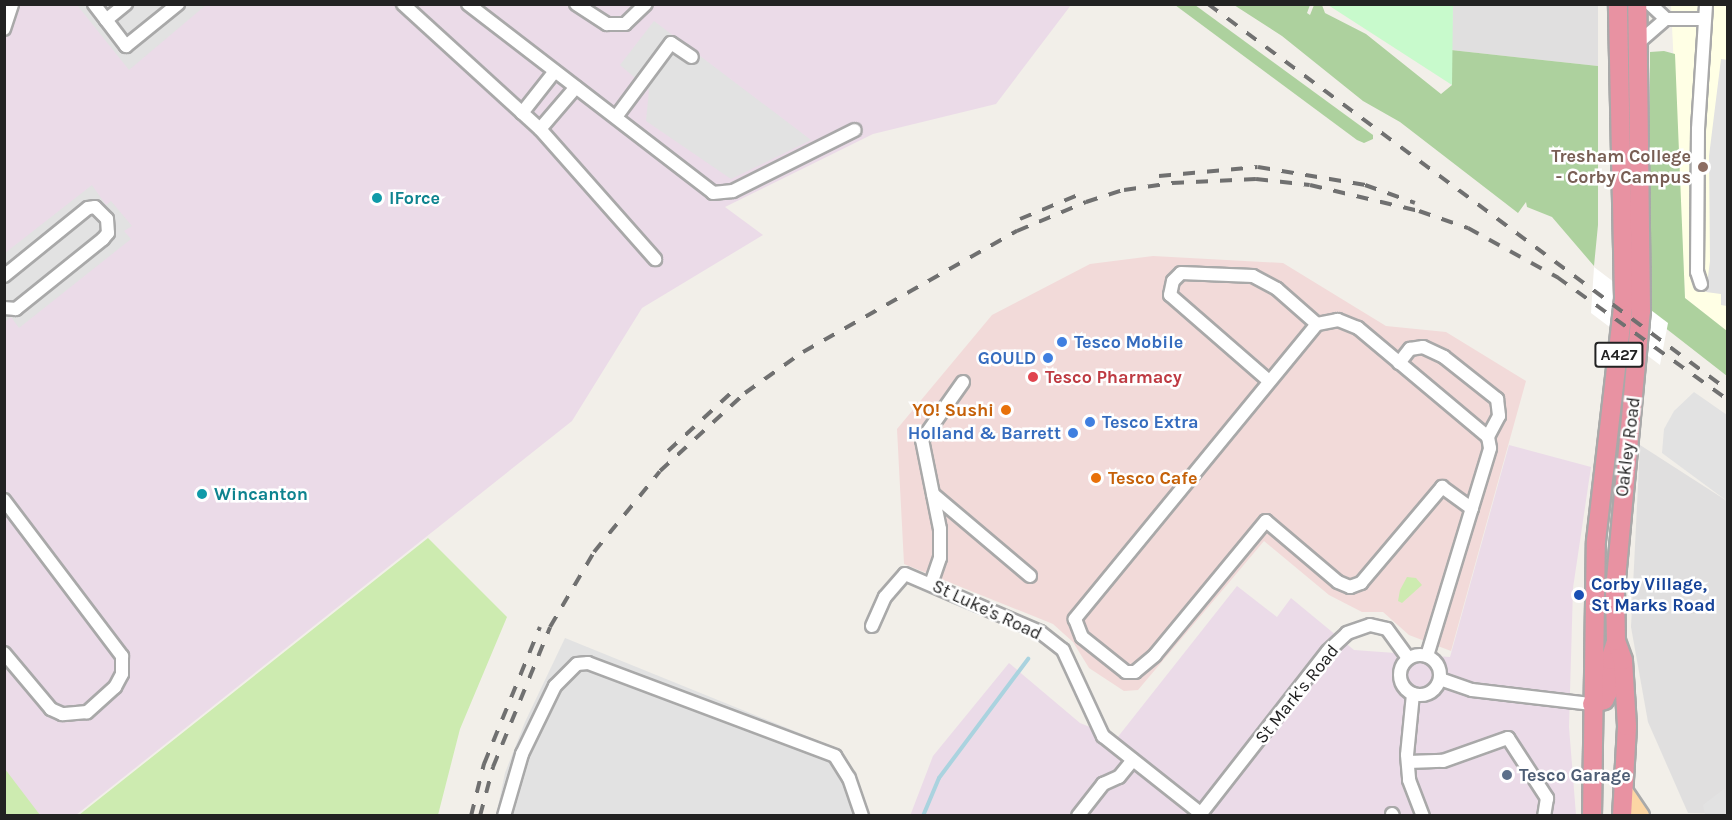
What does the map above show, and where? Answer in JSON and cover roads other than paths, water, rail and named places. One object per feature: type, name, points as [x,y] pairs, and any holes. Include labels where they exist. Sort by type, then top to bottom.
[{"type":"highway","name":"Oakley Road","points":[[1592,816],[1596,541],[1624,298],[1618,4]]},
{"type":"highway","name":"Oakley Road","points":[[1623,816],[1627,726],[1623,660],[1616,641],[1617,552],[1641,311],[1637,4]]},
{"type":"highway","points":[[1592,704],[1604,700],[1608,692],[1616,641]]},
{"type":"highway","points":[[1592,704],[1610,710],[1627,726]]},
{"type":"main road","points":[[1624,792],[1641,816]]},
{"type":"street","points":[[4,29],[12,4]]},
{"type":"street","points":[[94,4],[126,46],[178,4]]},
{"type":"street","points":[[106,20],[126,4]]},
{"type":"street","points":[[403,4],[540,129],[655,259]]},
{"type":"street","points":[[468,4],[713,194],[733,191],[855,130]]},
{"type":"street","points":[[576,4],[607,24],[625,24],[646,4]]},
{"type":"street","points":[[1650,4],[1666,19]]},
{"type":"street","points":[[1701,284],[1697,272],[1698,129],[1706,4]]},
{"type":"street","points":[[1638,43],[1666,19],[1705,19]]},
{"type":"street","points":[[616,117],[671,43],[692,57]]},
{"type":"street","points":[[522,113],[555,71]]},
{"type":"street","points":[[540,129],[576,87]]},
{"type":"street","points":[[4,276],[88,208],[95,207],[107,219],[108,232],[103,239],[25,303],[16,309],[4,308]]},
{"type":"street","points":[[1269,381],[1170,296],[1173,281],[1181,273],[1253,276],[1277,289],[1317,324]]},
{"type":"street","points":[[1472,509],[1442,487],[1361,583],[1350,587],[1338,582],[1266,521],[1144,668],[1126,672],[1082,637],[1075,618],[1079,609],[1317,324],[1338,320],[1358,328],[1488,437]]},
{"type":"street","points":[[1399,363],[1410,349],[1423,346],[1444,357],[1497,399],[1499,416],[1488,437],[1490,448],[1428,656]]},
{"type":"street","points":[[931,584],[940,558],[940,529],[922,440],[963,382]]},
{"type":"street","points":[[933,494],[1029,576]]},
{"type":"street","points":[[4,500],[122,656],[122,674],[116,687],[87,712],[62,714],[51,709],[4,653]]},
{"type":"street","name":"St Luke's Road","points":[[872,626],[889,592],[905,574],[1040,632],[1063,650],[1103,736],[1199,814]]},
{"type":"street","name":"St Mark's Road","points":[[1199,814],[1328,651],[1347,633],[1370,624],[1387,629],[1408,658]]},
{"type":"street","points":[[1428,656],[1439,668],[1440,679],[1432,691],[1413,694],[1403,687],[1399,674],[1408,658],[1428,656]]},
{"type":"street","points":[[504,816],[522,754],[555,686],[577,664],[588,663],[835,756],[849,778],[862,816]]},
{"type":"street","points":[[1440,679],[1472,690],[1592,704]]},
{"type":"street","points":[[1413,694],[1408,762],[1409,780],[1423,816]]},
{"type":"street","points":[[1408,762],[1443,761],[1508,738],[1547,798],[1544,816]]},
{"type":"street","points":[[1078,816],[1103,784],[1119,777],[1133,760]]},
{"type":"waterway","points":[[923,816],[939,778],[1028,659]]},
{"type":"railway","points":[[1208,4],[1728,390]]},
{"type":"railway","points":[[1159,176],[1258,167],[1365,185],[1415,203]]},
{"type":"railway","points":[[480,816],[493,767],[550,627],[594,552],[660,471],[745,393],[803,352],[1017,231],[1086,202],[1124,190],[1172,183],[1256,179],[1310,185],[1419,211],[1468,228],[1557,277],[1728,400]]},
{"type":"railway","points":[[1020,219],[1078,195]]},
{"type":"railway","points":[[668,451],[732,392]]},
{"type":"railway","points":[[471,816],[484,764],[540,627]]},
{"type":"place","name":"Tresham College - Corby Campus","points":[[1703,167]]},
{"type":"place","name":"IForce","points":[[377,198]]},
{"type":"place","name":"Tesco Mobile","points":[[1062,342]]},
{"type":"place","name":"GOULD","points":[[1048,358]]},
{"type":"place","name":"Tesco Pharmacy","points":[[1033,377]]},
{"type":"place","name":"YO! Sushi","points":[[1006,410]]},
{"type":"place","name":"Tesco Extra","points":[[1090,422]]},
{"type":"place","name":"Holland & Barrett","points":[[1073,433]]},
{"type":"place","name":"Tesco Cafe","points":[[1096,478]]},
{"type":"place","name":"Wincanton","points":[[202,494]]},
{"type":"place","name":"Corby Village, St Marks Road","points":[[1579,595]]},
{"type":"place","name":"Tesco Garage","points":[[1507,775]]}]
